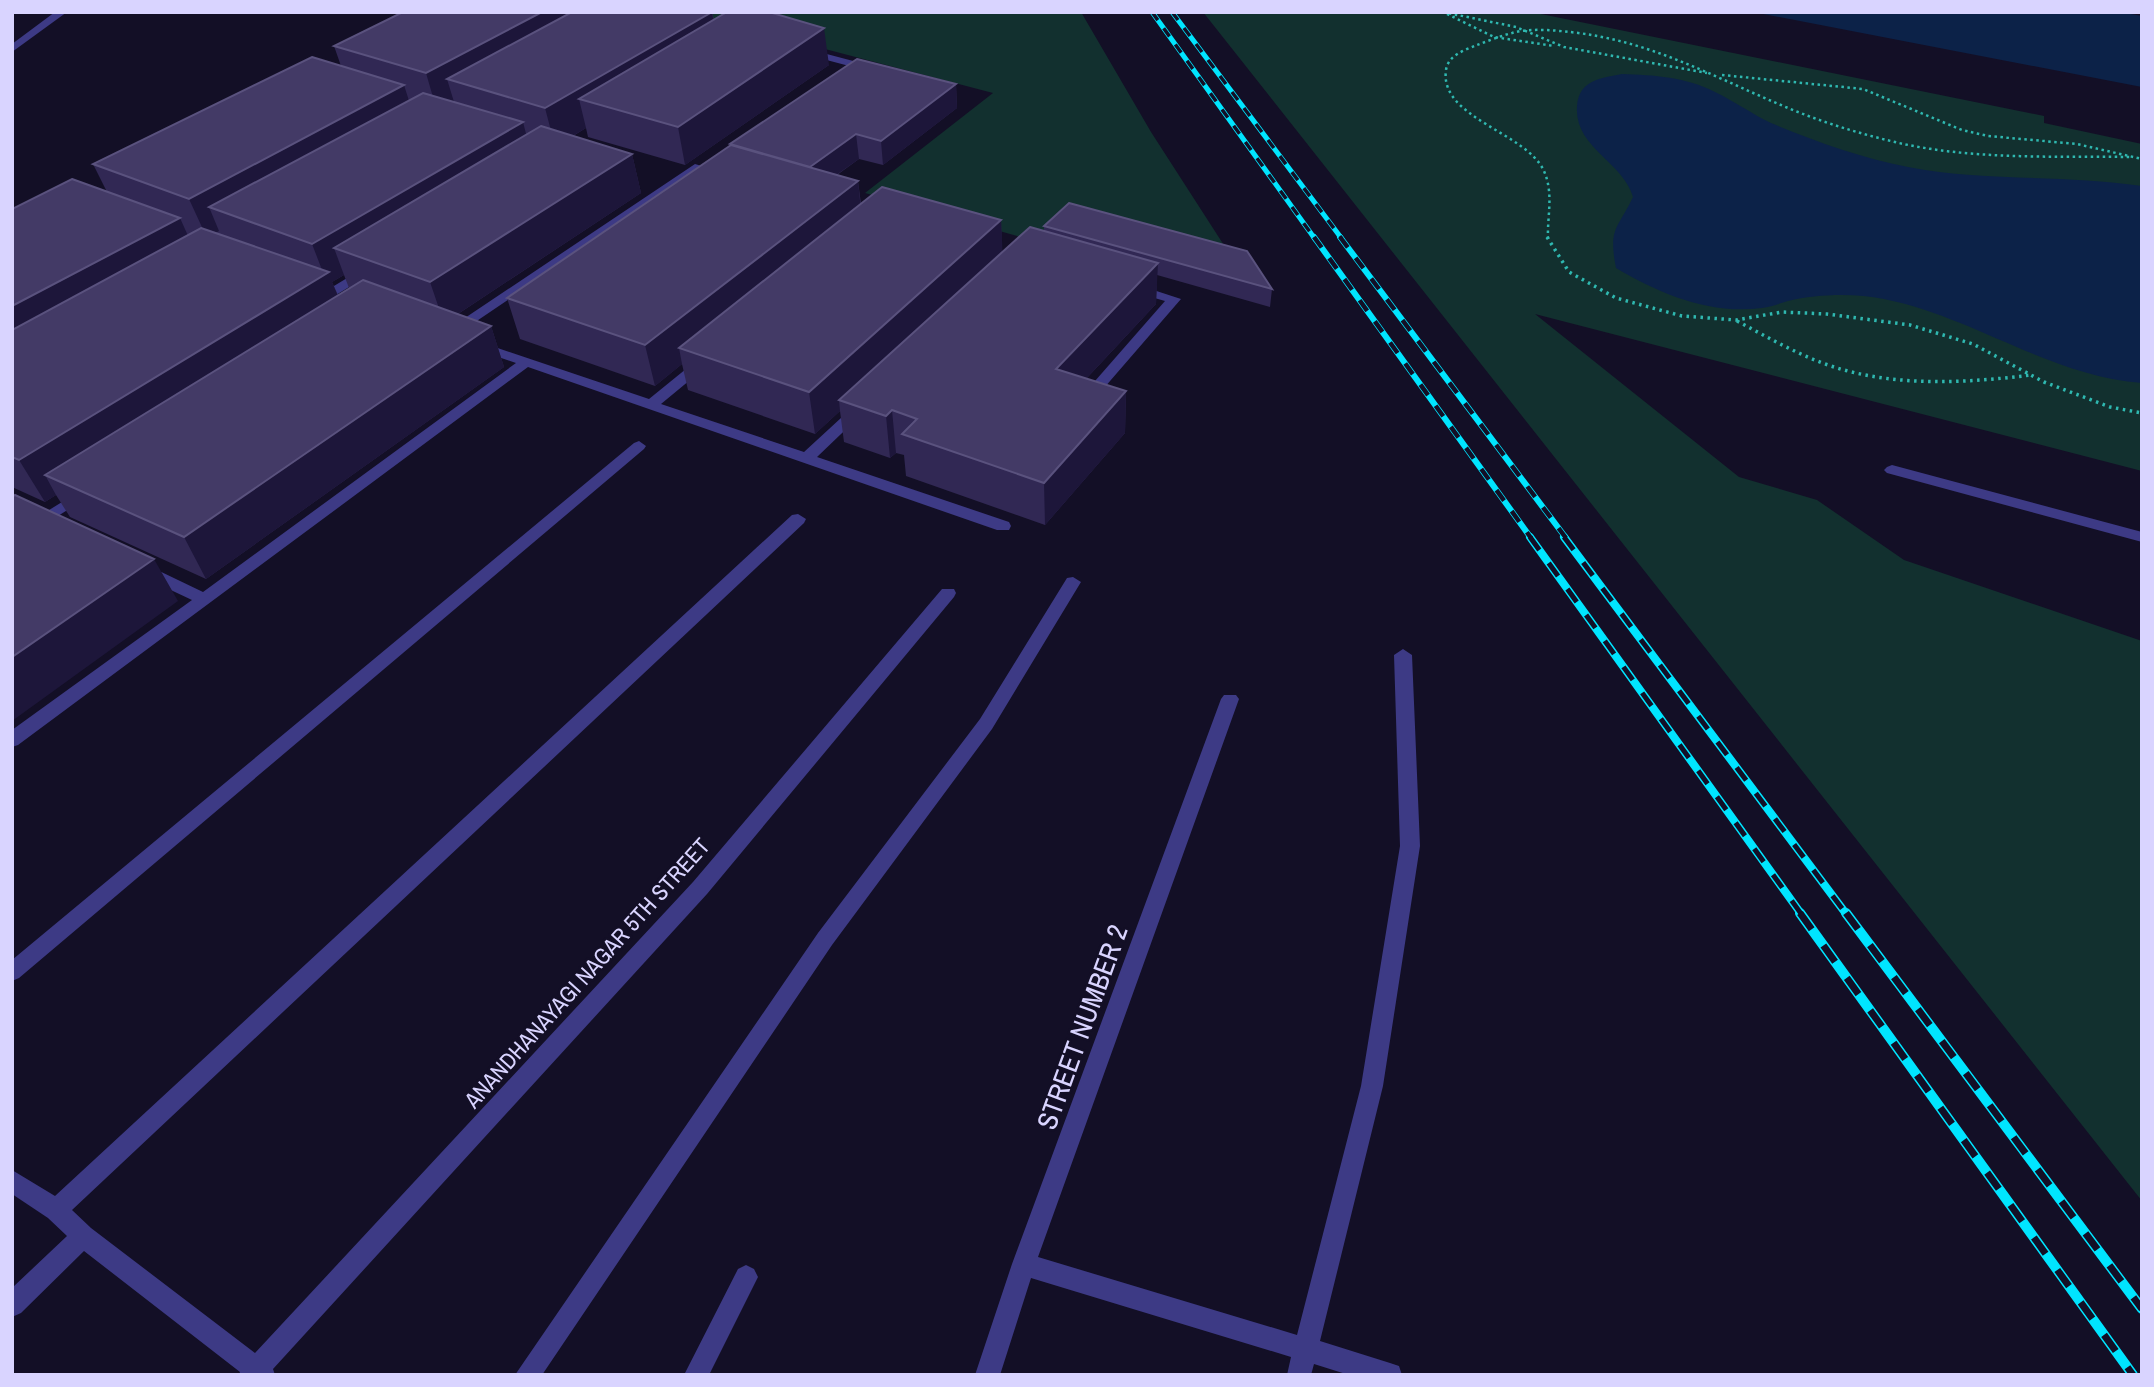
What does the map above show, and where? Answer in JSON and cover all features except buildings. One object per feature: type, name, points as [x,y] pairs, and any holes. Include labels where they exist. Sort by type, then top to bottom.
[{"type":"street","points":[[12,49],[62,12]]},
{"type":"street","points":[[787,47],[853,64],[842,71]]},
{"type":"street","points":[[713,162],[654,190],[440,333],[1003,526]]},
{"type":"street","points":[[352,299],[325,290],[377,264]]},
{"type":"street","points":[[1080,407],[1174,299],[1124,285]]},
{"type":"street","points":[[652,404],[714,353]]},
{"type":"street","points":[[12,740],[528,361]]},
{"type":"street","points":[[807,458],[866,403]]},
{"type":"street","points":[[12,972],[639,446]]},
{"type":"street","points":[[1892,470],[2142,537]]},
{"type":"street","points":[[12,540],[46,525],[97,485]]},
{"type":"street","points":[[21,514],[46,525]]},
{"type":"street","points":[[56,1210],[798,519]]},
{"type":"street","points":[[128,564],[204,599]]},
{"type":"street","points":[[527,1375],[825,939],[986,724],[1073,582]]},
{"type":"street","name":"ANANDHANAYAGI NAGAR 5TH STREET","points":[[257,1373],[700,888],[948,593]]},
{"type":"street","points":[[1298,1375],[1371,1086],[1410,846],[1403,655]]},
{"type":"street","name":"STREET NUMBER 2","points":[[987,1375],[1024,1264],[1230,699]]},
{"type":"street","points":[[12,1181],[56,1210],[83,1236],[257,1373]]},
{"type":"street","points":[[12,1305],[83,1236]]},
{"type":"street","points":[[1024,1264],[1390,1375]]},
{"type":"street","points":[[696,1375],[747,1277]]},
{"type":"path","points":[[1443,12],[1495,21],[1564,47]]},
{"type":"path","points":[[1443,12],[1494,37],[1716,74],[1863,89],[1961,130],[1992,137],[2067,143],[2142,159]]},
{"type":"path","points":[[2132,157],[2003,156],[1957,153],[1900,143],[1798,112],[1716,74],[1619,38],[1554,30],[1524,31],[1481,42],[1455,55],[1446,66],[1445,80],[1456,103],[1529,150],[1544,171],[1551,201],[1548,238],[1569,272],[1616,298],[1682,316],[1736,320],[1782,312],[1827,314],[1910,325],[1973,344],[2031,375],[2110,407],[2142,413]]},
{"type":"path","points":[[1736,320],[1835,368],[1880,377],[1999,380],[2031,375]]},
{"type":"green space","points":[[684,12],[1081,12],[1151,132],[1238,267],[1045,244],[865,193],[993,93]]},
{"type":"green space","points":[[1203,12],[1531,12],[2044,116],[2044,123],[2142,144],[2142,471],[1535,314],[1739,477],[1817,500],[1904,560],[2142,641],[2142,1201]]},
{"type":"water","points":[[1753,12],[2120,12],[2142,16],[2142,87]]},
{"type":"water","points":[[1622,74],[1658,76],[1693,83],[1787,130],[1856,154],[1908,167],[1966,175],[2083,180],[2142,186],[2142,383],[2108,378],[2076,369],[1917,307],[1884,299],[1848,295],[1824,296],[1762,308],[1723,308],[1668,294],[1616,268],[1614,236],[1633,197],[1628,184],[1583,133],[1577,106],[1582,91],[1592,82]]},
{"type":"railway","points":[[1152,12],[1315,239]]},
{"type":"railway","points":[[1172,12],[1342,239]]},
{"type":"railway","points":[[1314,237],[1531,538]]},
{"type":"railway","points":[[1340,237],[1566,538]]},
{"type":"railway","points":[[1530,537],[1802,915]]},
{"type":"railway","points":[[1564,537],[1847,915]]},
{"type":"railway","points":[[1800,913],[2133,1375]]},
{"type":"railway","points":[[1846,913],[2142,1309]]}]
